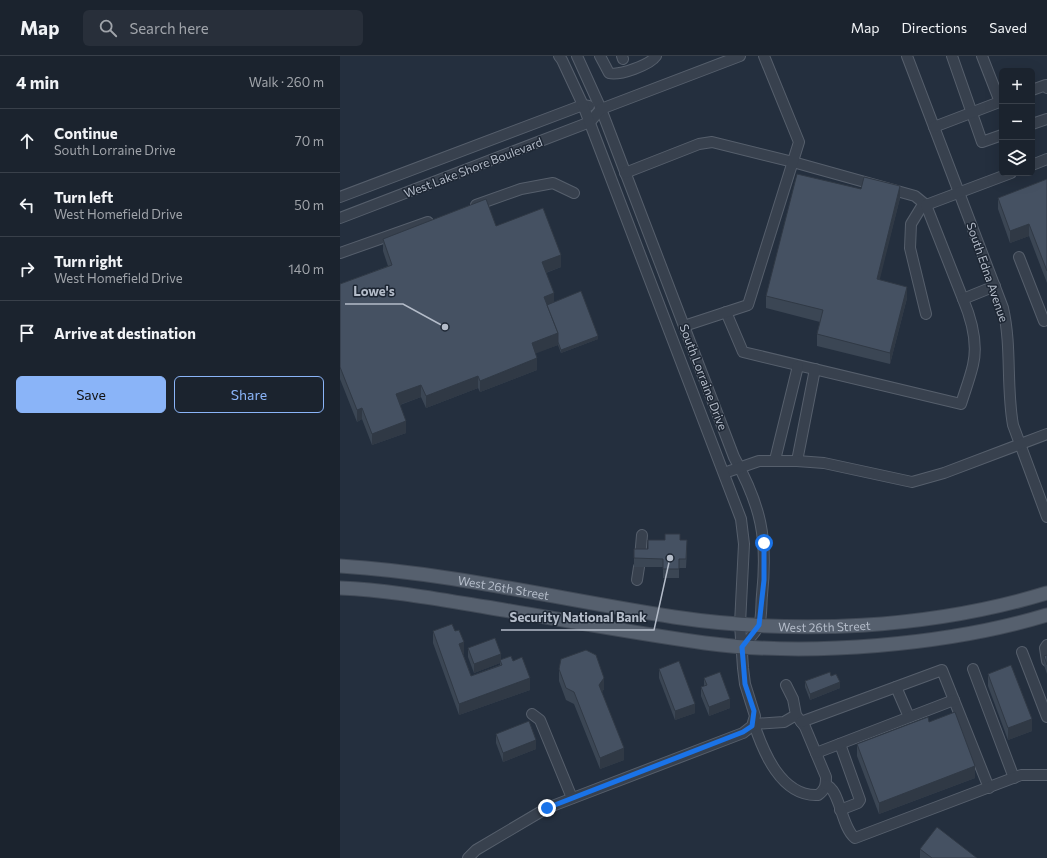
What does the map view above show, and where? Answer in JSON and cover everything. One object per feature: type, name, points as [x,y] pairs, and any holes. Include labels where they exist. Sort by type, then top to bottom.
[{"type":"main road","name":"West 26th Street","points":[[340,566],[424,574],[674,617],[759,625],[836,626],[903,621],[974,610],[1047,593]]},
{"type":"main road","name":"West 26th Street","points":[[340,588],[408,594],[665,637],[742,647],[822,648],[916,640],[973,632],[1047,615]]},
{"type":"main road","points":[[916,640],[1047,606]]},
{"type":"street","name":"South Lorraine Drive","points":[[558,56],[562,60],[590,122],[735,501],[743,532],[744,557],[740,624],[745,684],[754,711],[754,724],[762,749],[773,768],[789,785],[802,793],[810,796],[818,795],[823,791],[826,785]]},
{"type":"street","name":"South Lorraine Drive","points":[[577,56],[601,109],[684,326],[740,467],[756,501],[763,529],[764,580],[759,625]]},
{"type":"street","points":[[602,61],[619,68],[650,56]]},
{"type":"street","points":[[602,61],[609,73],[620,74],[650,62],[656,56]]},
{"type":"street","name":"West Lake Shore Boulevard","points":[[340,218],[590,122],[601,109],[740,56]]},
{"type":"street","points":[[684,326],[748,305],[799,142],[764,56]]},
{"type":"street","name":"South Edna Avenue","points":[[907,56],[995,286],[1006,322],[1010,409],[1019,444],[1044,501],[1047,516]]},
{"type":"street","points":[[952,56],[982,142],[999,136]]},
{"type":"street","points":[[982,56],[999,97]]},
{"type":"street","points":[[1035,89],[1047,86]]},
{"type":"street","points":[[934,127],[999,103]]},
{"type":"street","points":[[583,105],[601,109]]},
{"type":"street","name":"West Lake Shore Boulevard","points":[[340,197],[583,105]]},
{"type":"street","points":[[1035,123],[1047,119]]},
{"type":"street","points":[[625,173],[699,144],[712,142],[793,162],[915,196],[926,205],[969,313],[974,347],[973,364],[961,404],[742,352],[726,312]]},
{"type":"street","points":[[1035,164],[1047,159]]},
{"type":"street","points":[[926,314],[910,248],[911,224],[922,206],[1003,176]]},
{"type":"street","points":[[463,210],[521,189],[553,183],[574,193]]},
{"type":"street","points":[[340,253],[441,217]]},
{"type":"street","points":[[1019,257],[1044,321]]},
{"type":"street","points":[[963,299],[995,286]]},
{"type":"street","points":[[775,460],[798,366]]},
{"type":"street","points":[[797,461],[815,370]]},
{"type":"street","points":[[724,473],[759,461],[797,461],[824,463],[912,482],[944,473],[1047,434]]},
{"type":"street","points":[[637,580],[642,535]]},
{"type":"street","points":[[742,647],[759,625]]},
{"type":"street","points":[[1047,645],[1045,648],[1047,661]]},
{"type":"street","points":[[1022,652],[1047,717]]},
{"type":"street","points":[[973,669],[1014,778]]},
{"type":"street","points":[[468,858],[476,850],[547,808],[743,732],[754,724],[784,722],[799,719],[942,670],[989,788]]},
{"type":"street","points":[[786,685],[793,699],[799,719],[826,777],[826,785],[833,790],[851,834],[855,838],[1021,775],[1045,775]]},
{"type":"street","points":[[896,687],[909,717]]},
{"type":"street","points":[[816,753],[954,700]]},
{"type":"street","points":[[532,714],[540,720],[572,798]]},
{"type":"street","points":[[840,744],[860,800],[858,803],[840,810]]},
{"type":"building","points":[[797,174],[861,189],[864,177],[900,186],[877,279],[907,287],[890,353],[817,334],[823,310],[766,296]]},
{"type":"building","points":[[1047,179],[1047,271],[1029,224],[1010,231],[998,198]]},
{"type":"building","points":[[486,199],[496,226],[543,208],[561,255],[542,262],[554,293],[544,297],[558,333],[532,343],[537,358],[480,381],[478,376],[426,396],[421,385],[396,394],[406,421],[372,434],[362,408],[357,410],[340,367],[340,284],[392,265],[383,239]]},
{"type":"building","points":[[581,291],[598,336],[561,350],[558,342],[558,333],[547,305]]},
{"type":"building","points":[[665,534],[680,534],[680,540],[687,540],[686,559],[679,559],[679,569],[663,569],[663,559],[634,558],[634,549],[648,549],[648,540],[665,540]]},
{"type":"building","points":[[452,624],[455,631],[459,630],[464,642],[459,644],[471,676],[502,665],[500,660],[511,656],[513,661],[522,657],[530,678],[459,704],[433,631]]},
{"type":"building","points":[[495,638],[501,654],[474,664],[468,648]]},
{"type":"building","points":[[586,650],[596,655],[604,678],[599,685],[624,748],[600,758],[574,692],[566,688],[559,669],[561,659]]},
{"type":"building","points":[[1047,655],[1047,665],[1044,656]]},
{"type":"building","points":[[679,661],[695,704],[675,711],[659,669]]},
{"type":"building","points":[[1011,665],[1032,719],[1008,728],[988,674]]},
{"type":"building","points":[[720,672],[730,699],[709,707],[701,687],[707,685],[704,678]]},
{"type":"building","points":[[830,672],[831,676],[836,674],[840,682],[810,694],[805,681]]},
{"type":"building","points":[[955,712],[975,766],[879,803],[857,744],[928,717],[929,722]]},
{"type":"building","points":[[529,721],[536,740],[503,753],[496,734]]},
{"type":"building","points":[[937,827],[977,858],[932,858],[920,849]]},
{"type":"place","name":"Lowe's","points":[[445,327]]},
{"type":"place","name":"Security National Bank","points":[[670,558]]},
{"type":"route","points":[[547,808],[748,730],[754,724],[754,711],[745,684],[742,647],[759,625],[764,580],[764,543]]}]
